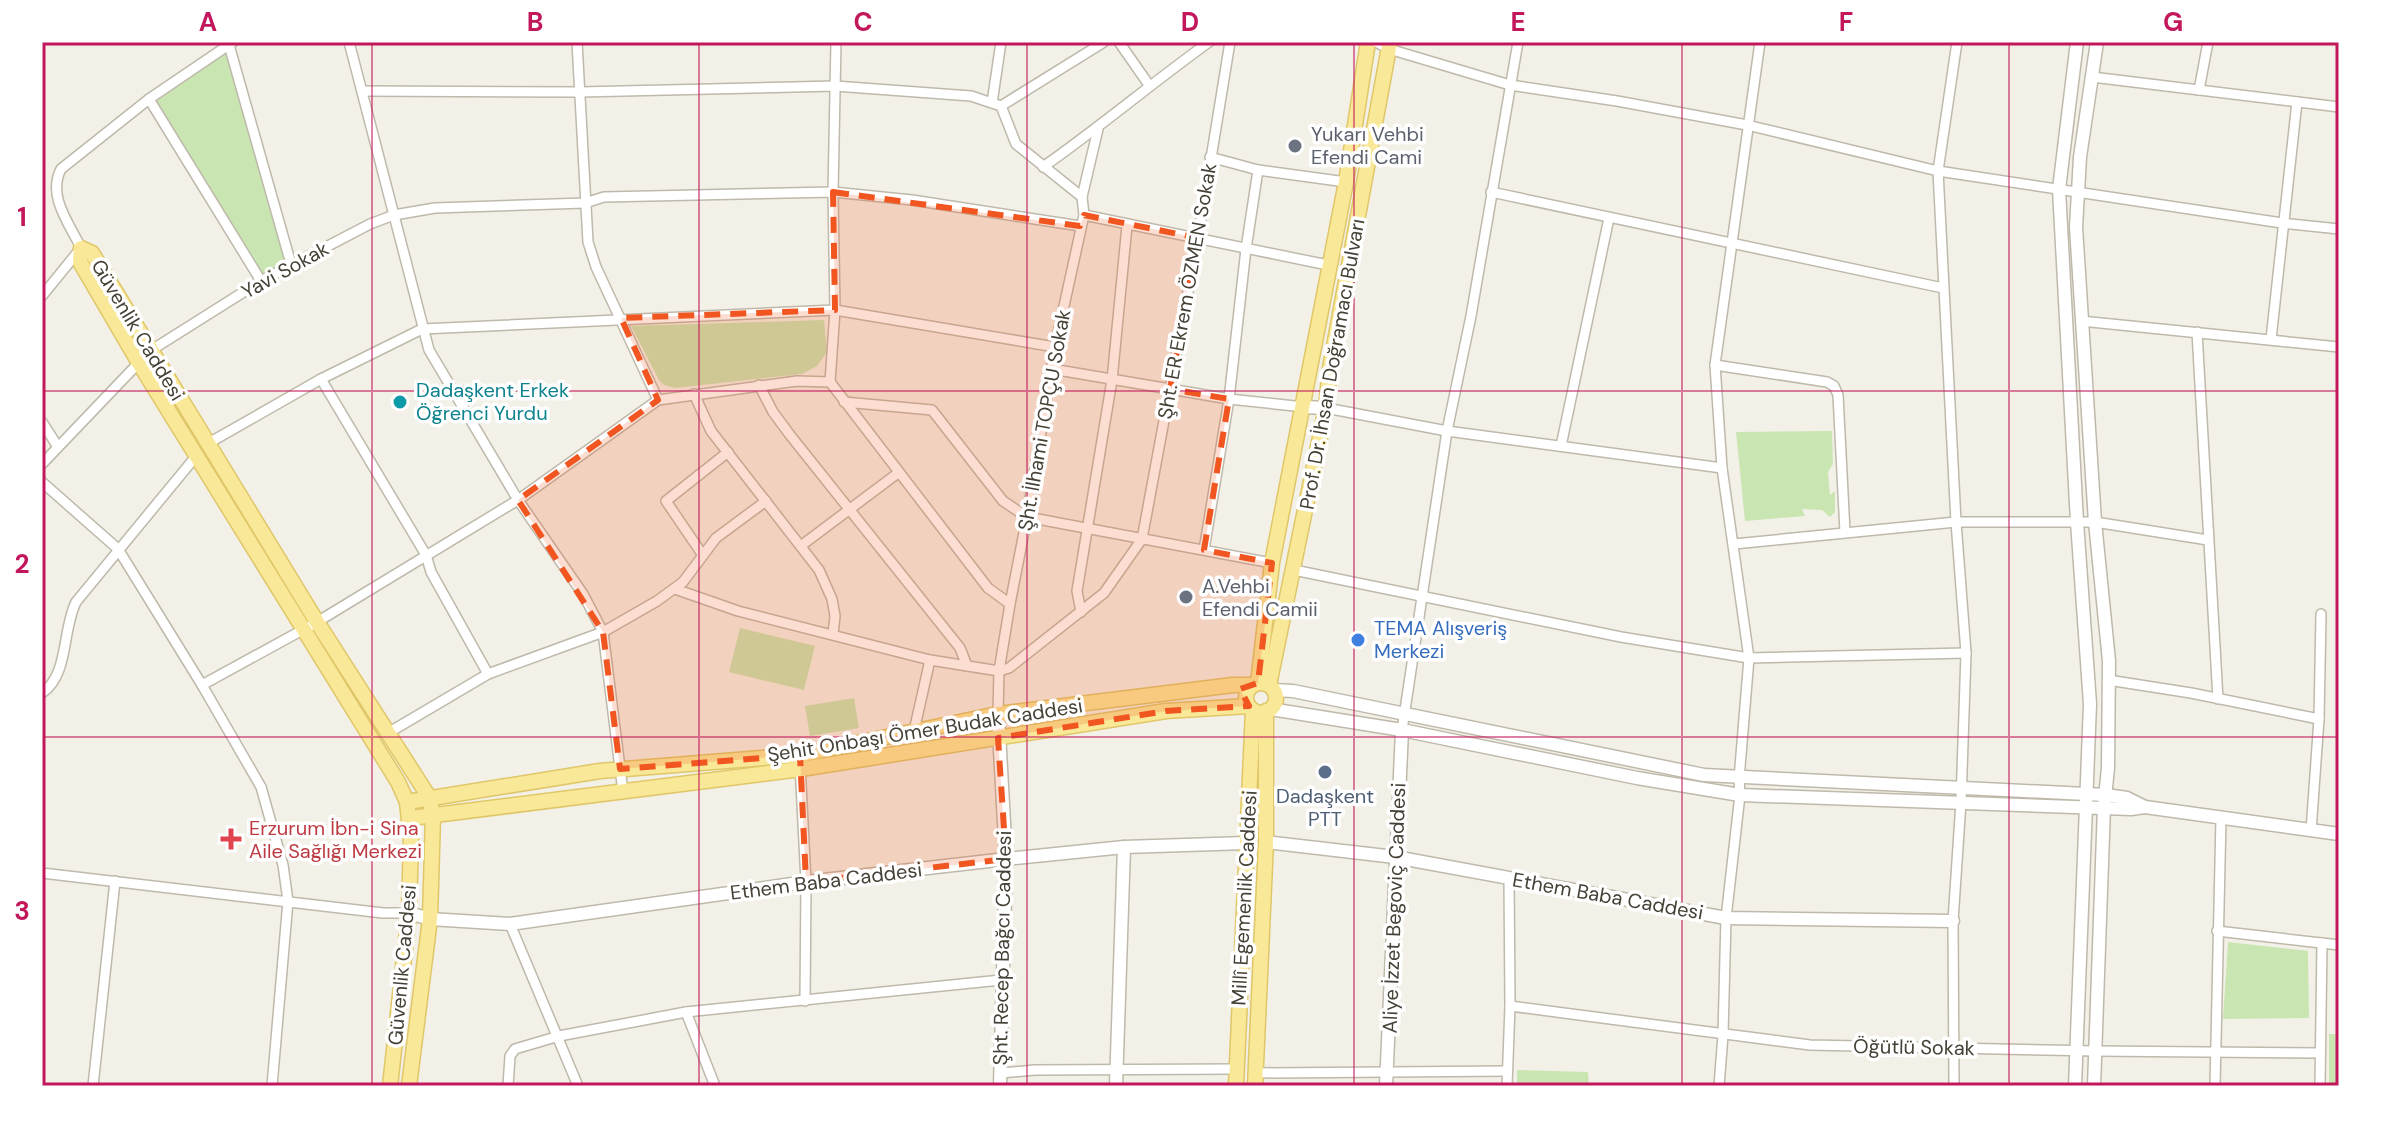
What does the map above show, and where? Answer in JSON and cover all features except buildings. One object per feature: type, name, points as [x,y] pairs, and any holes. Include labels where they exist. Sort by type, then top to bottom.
[{"type":"main road","name":"Prof. Dr. İhsan Doğramacı Bulvarı","points":[[1263,686],[1272,563],[1346,182],[1368,42]]},
{"type":"main road","name":"Prof. Dr. İhsan Doğramacı Bulvarı","points":[[1263,686],[1294,570],[1326,408],[1330,368],[1385,44]]},
{"type":"main road","name":"Güvenlik Caddesi","points":[[390,1086],[409,913],[411,818],[407,802],[398,782],[302,628],[202,449],[150,351],[92,253],[81,248],[80,262],[139,363],[202,449],[429,797],[433,815],[430,919],[409,1086]]},
{"type":"main road","name":"Şehit Onbaşı Ömer Budak Caddesi","points":[[407,802],[620,769],[800,762],[914,731],[998,714],[1233,685],[1263,686]]},
{"type":"main road","points":[[1263,686],[1275,702],[1260,709],[1246,695],[1263,686]]},
{"type":"main road","name":"Şehit Onbaşı Ömer Budak Caddesi","points":[[411,818],[623,792],[800,762],[998,738],[1166,711],[1260,709]]},
{"type":"main road","name":"Millî Egemenlik Caddesi","points":[[1255,1080],[1266,842],[1260,709]]},
{"type":"main road","name":"Millî Egemenlik Caddesi","points":[[1236,1086],[1246,843],[1260,709]]},
{"type":"street","points":[[349,42],[429,350],[518,500],[583,594],[603,632],[623,792]]},
{"type":"street","points":[[577,42],[585,228],[592,257],[658,400]]},
{"type":"street","points":[[836,42],[833,192],[835,310],[830,382],[988,588],[1010,604]]},
{"type":"street","points":[[1001,42],[996,105],[1016,144],[1082,197]]},
{"type":"street","points":[[996,105],[1104,42]]},
{"type":"street","points":[[1119,42],[1149,85]]},
{"type":"street","points":[[1043,167],[1098,129],[1149,85],[1209,42]]},
{"type":"street","name":"Şht. ER Ekrem ÖZMEN Sokak","points":[[1142,539],[1198,238],[1230,42]]},
{"type":"street","points":[[1402,730],[1447,431],[1471,316],[1518,42]]},
{"type":"street","points":[[1719,1086],[1726,918],[1740,795],[1749,658],[1722,468],[1715,365],[1760,42]]},
{"type":"street","points":[[1954,1086],[1953,921],[1962,786],[1966,653],[1938,171],[1957,42]]},
{"type":"street","points":[[2075,1086],[2090,704],[2059,189],[2077,42]]},
{"type":"street","points":[[2094,1086],[2108,680],[2076,227],[2080,157],[2097,42]]},
{"type":"street","points":[[2199,90],[2208,42]]},
{"type":"street","points":[[42,296],[81,248],[57,197],[61,169],[149,99],[231,44],[291,264]]},
{"type":"street","points":[[1385,44],[1510,85],[1747,125],[1938,171],[2339,229]]},
{"type":"street","points":[[2092,77],[2339,107]]},
{"type":"street","points":[[362,91],[580,92],[835,86],[971,96],[996,105]]},
{"type":"street","points":[[149,99],[261,281]]},
{"type":"street","points":[[2271,339],[2297,102]]},
{"type":"street","name":"Şht. İlhami TOPÇU Sokak","points":[[998,714],[999,671],[1010,604],[1055,347],[1082,220],[1082,197],[1098,129]]},
{"type":"street","points":[[1210,157],[1258,170],[1346,182]]},
{"type":"street","points":[[1204,550],[1229,399],[1258,170]]},
{"type":"street","name":"Yavi Sokak","points":[[42,464],[150,351],[261,281],[370,224],[394,215],[435,208],[585,203],[604,197],[833,192],[1127,226],[1328,265]]},
{"type":"street","points":[[1491,192],[1943,288]]},
{"type":"street","points":[[1561,446],[1609,218]]},
{"type":"street","points":[[1081,612],[1077,591],[1112,380],[1127,226]]},
{"type":"street","points":[[42,693],[50,687],[58,673],[67,622],[76,602],[202,449],[321,379],[422,329],[835,310],[1055,347]]},
{"type":"street","points":[[2081,321],[2339,347]]},
{"type":"street","points":[[2197,332],[2218,699]]},
{"type":"street","points":[[1715,365],[1827,382],[1834,386],[1838,395],[1845,532]]},
{"type":"street","points":[[1052,369],[1229,399],[1326,408],[1447,431],[1722,468]]},
{"type":"street","points":[[321,379],[426,555],[431,572],[488,674]]},
{"type":"street","points":[[202,685],[317,622],[518,500],[658,400],[797,381],[830,382]]},
{"type":"street","points":[[759,385],[773,412],[960,648],[967,666]]},
{"type":"street","points":[[694,394],[705,421],[802,545],[828,585],[835,616],[833,634]]},
{"type":"street","points":[[844,402],[932,410],[1003,501],[1027,517],[1272,563]]},
{"type":"street","points":[[42,422],[58,447]]},
{"type":"street","points":[[702,554],[666,501],[728,452]]},
{"type":"street","points":[[802,545],[898,473]]},
{"type":"street","points":[[42,482],[118,549],[202,685],[268,803],[288,901],[272,1086]]},
{"type":"street","points":[[388,733],[488,674],[603,632],[675,589],[721,534],[766,501]]},
{"type":"street","points":[[1734,544],[1956,522],[2095,522],[2208,540]]},
{"type":"street","points":[[675,589],[738,611],[930,660],[999,671],[1009,668],[1081,612],[1113,582],[1142,539]]},
{"type":"street","points":[[1294,570],[1621,637],[1749,658],[1966,653]]},
{"type":"street","points":[[2311,831],[2319,719],[2321,614]]},
{"type":"street","points":[[914,731],[930,660]]},
{"type":"street","points":[[2108,680],[2319,719]]},
{"type":"street","points":[[1263,686],[1704,775],[1739,779],[1962,786],[2105,801],[2131,809],[2145,807],[2339,834]]},
{"type":"street","points":[[1260,709],[1402,730],[1637,778],[1740,795],[1961,802],[2086,800]]},
{"type":"street","name":"Şht. Recep Bağcı Caddesi","points":[[998,714],[1006,859],[1000,1079]]},
{"type":"street","name":"Aliye İzzet Begoviç Caddesi","points":[[1386,1086],[1402,730]]},
{"type":"street","points":[[800,762],[806,882],[805,1001]]},
{"type":"street","points":[[2215,1086],[2221,818]]},
{"type":"street","name":"Ethem Baba Caddesi","points":[[1266,842],[1395,857],[1726,918],[1953,921]]},
{"type":"street","name":"Ethem Baba Caddesi","points":[[409,913],[430,919],[510,924],[806,882],[1006,859],[1124,847],[1246,843]]},
{"type":"street","points":[[1116,1086],[1124,847]]},
{"type":"street","points":[[42,873],[383,913],[409,913]]},
{"type":"street","points":[[1507,1086],[1509,878]]},
{"type":"street","points":[[93,1086],[115,881]]},
{"type":"street","points":[[510,924],[578,1086]]},
{"type":"street","points":[[2217,931],[2339,945]]},
{"type":"street","points":[[2320,1086],[2322,943]]},
{"type":"street","points":[[508,1086],[510,1056],[515,1049],[559,1036],[686,1012],[1001,980]]},
{"type":"street","name":"Öğütlü Sokak","points":[[1510,1006],[1810,1045],[2319,1053]]},
{"type":"street","points":[[686,1012],[715,1086]]},
{"type":"street","points":[[1000,1079],[1116,1068],[1236,1069]]},
{"type":"street","points":[[1255,1080],[1387,1072],[1507,1071]]},
{"type":"highlighted area","points":[[833,192],[1080,226],[1084,215],[1198,238],[1170,389],[1229,399],[1204,550],[1272,563],[1258,683],[1240,689],[1249,706],[1166,711],[998,738],[1006,859],[806,882],[800,755],[620,769],[603,632],[518,500],[658,400],[621,318],[835,310]]},
{"type":"green space","points":[[229,45],[291,264],[261,281],[149,99]]},
{"type":"green space","points":[[824,320],[827,352],[817,366],[802,374],[675,388],[659,380],[631,326]]},
{"type":"green space","points":[[1832,431],[1833,464],[1828,472],[1830,495],[1835,491],[1835,512],[1830,517],[1822,510],[1802,509],[1805,516],[1745,521],[1736,432]]},
{"type":"green space","points":[[740,628],[815,646],[804,690],[729,672]]},
{"type":"green space","points":[[854,698],[859,728],[810,736],[805,706]]},
{"type":"green space","points":[[2228,942],[2308,951],[2309,1018],[2223,1019]]},
{"type":"green space","points":[[2329,1034],[2339,1034],[2339,1086],[2329,1086]]},
{"type":"green space","points":[[1517,1070],[1588,1072],[1589,1086],[1517,1086]]},
{"type":"place","name":"Yukarı Vehbi Efendi Cami","points":[[1295,146]]},
{"type":"place","name":"Dadaşkent Erkek Öğrenci Yurdu","points":[[400,402]]},
{"type":"place","name":"A.Vehbi Efendi Camii","points":[[1186,597]]},
{"type":"place","name":"TEMA Alışveriş Merkezi","points":[[1358,640]]},
{"type":"place","name":"Dadaşkent PTT","points":[[1325,772]]},
{"type":"place","name":"Erzurum İbn-i Sina Aile Sağlığı Merkezi","points":[[231,839]]}]
